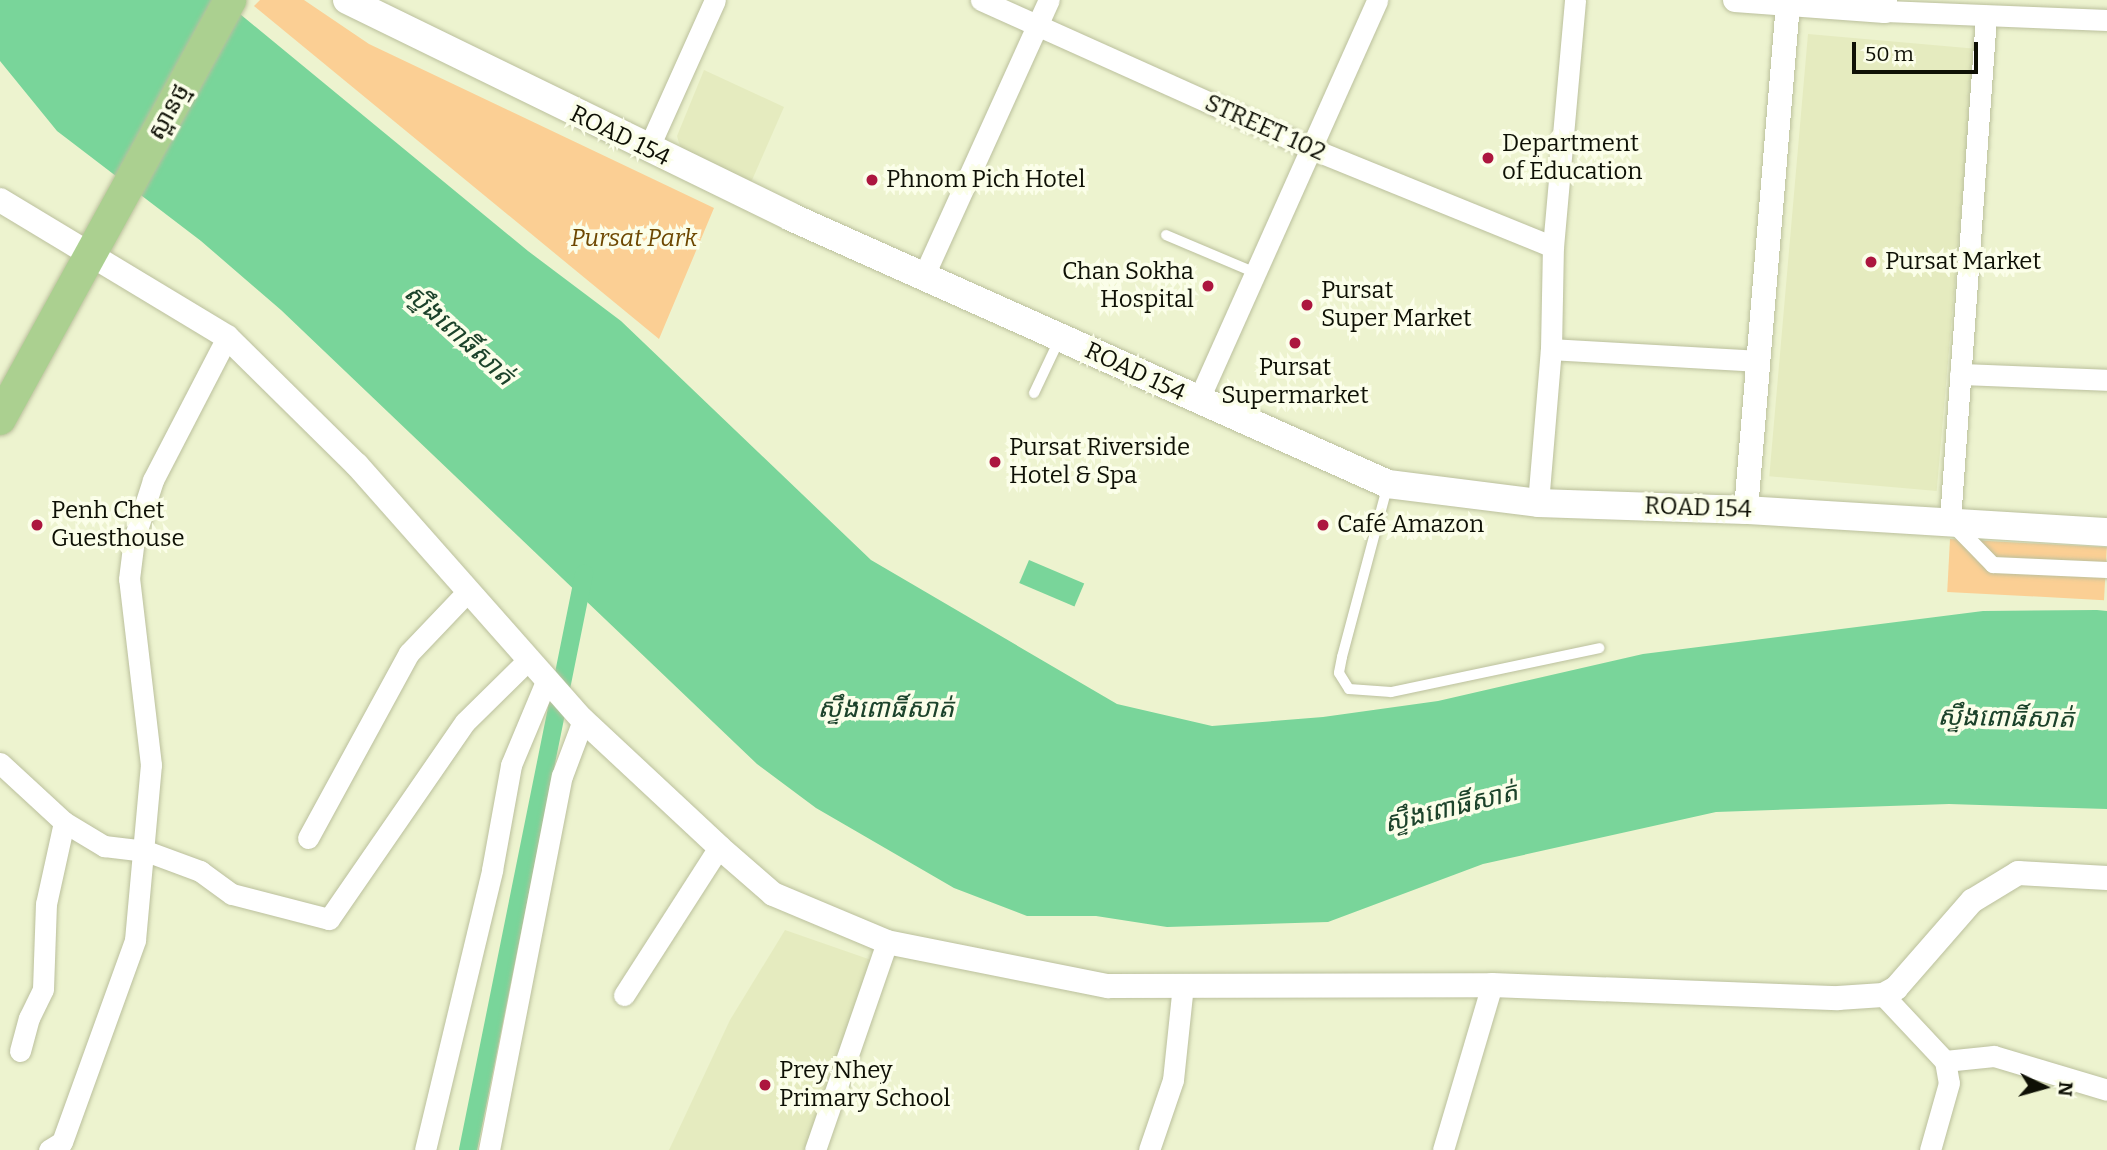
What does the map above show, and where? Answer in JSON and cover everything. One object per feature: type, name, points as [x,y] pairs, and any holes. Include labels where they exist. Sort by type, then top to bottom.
[{"type":"main road","name":"ស្ពានថ្ម","points":[[0,419],[230,0]]},
{"type":"main road","name":"ROAD 154","points":[[347,0],[648,149],[1198,401],[1388,484],[1538,503],[1950,520],[2107,532]]},
{"type":"street","points":[[648,149],[715,0]]},
{"type":"street","name":"STREET 102","points":[[981,0],[1312,149],[1553,247]]},
{"type":"street","points":[[924,275],[1049,0]]},
{"type":"street","points":[[1198,401],[1377,0]]},
{"type":"street","points":[[1538,503],[1551,349],[1553,247],[1575,0]]},
{"type":"street","points":[[1735,0],[1885,5],[1986,16],[2019,8],[2107,20]]},
{"type":"street","points":[[1746,510],[1788,3]]},
{"type":"street","points":[[1986,16],[1950,520],[1993,565],[2107,570]]},
{"type":"street","points":[[0,200],[90,251],[227,337],[357,465],[577,713],[719,847],[773,894],[887,943],[1108,986],[1492,985],[1784,997],[1883,995],[1907,978],[1972,901],[2010,877],[2037,873],[2107,878]]},
{"type":"street","points":[[49,1150],[62,1142],[135,940],[151,765],[129,579],[134,539],[153,480],[227,337]]},
{"type":"street","points":[[1551,349],[1759,361]]},
{"type":"street","points":[[1960,374],[2107,380]]},
{"type":"street","points":[[308,838],[409,653],[468,591]]},
{"type":"street","points":[[0,764],[64,822],[104,846],[145,851],[201,871],[232,894],[329,919],[450,741],[528,660]]},
{"type":"street","points":[[425,1150],[492,870],[511,765],[551,683]]},
{"type":"street","points":[[489,1150],[562,776],[577,713]]},
{"type":"street","points":[[20,1052],[29,1017],[43,989],[46,904],[64,822]]},
{"type":"street","points":[[624,995],[719,847]]},
{"type":"street","points":[[815,1150],[887,943]]},
{"type":"street","points":[[1149,1150],[1172,1080],[1183,985]]},
{"type":"street","points":[[1443,1150],[1492,985]]},
{"type":"street","points":[[1883,995],[1945,1061],[1949,1083],[1930,1150]]},
{"type":"street","points":[[1945,1061],[1994,1056],[2107,1090]]},
{"type":"lane","points":[[1166,235],[1256,273]]},
{"type":"lane","points":[[1034,393],[1060,337]]},
{"type":"lane","points":[[1388,484],[1342,657],[1339,673],[1349,689],[1391,692],[1598,648]]},
{"type":"shaded area","name":"Pursat Market","points":[[1808,34],[1975,49],[1937,491],[1769,476]]},
{"type":"shaded area","points":[[704,70],[784,107],[749,187],[683,152],[679,143],[677,136]]},
{"type":"shaded area","name":"Prey Nhey Primary School","points":[[785,930],[877,962],[807,1150],[669,1150],[730,1020]]},
{"type":"green space","name":"Pursat Park","points":[[260,0],[304,0],[369,44],[714,208],[659,339],[254,6]]},
{"type":"green space","points":[[1950,539],[2107,547],[2104,600],[1947,592]]},
{"type":"water","name":"ស្ទឹងពោធិ៍សាត់","points":[[0,0],[223,0],[528,251],[621,321],[871,560],[1117,704],[1212,726],[1323,717],[1438,701],[1643,654],[1983,611],[2107,611],[2107,809],[1949,804],[1716,812],[1483,864],[1328,922],[1167,927],[1096,916],[1027,916],[954,888],[816,808],[757,764],[281,310],[201,241],[57,131],[0,61]]},
{"type":"water","points":[[1029,560],[1084,583],[1074,606],[1019,583]]},
{"type":"waterway","points":[[468,1150],[584,574]]},
{"type":"place","name":"Department of Education","points":[[1488,158]]},
{"type":"place","name":"Phnom Pich Hotel","points":[[872,180]]},
{"type":"place","name":"Pursat Market","points":[[1871,262]]},
{"type":"place","name":"Chan Sokha Hospital","points":[[1208,286]]},
{"type":"place","name":"Pursat Super Market","points":[[1307,305]]},
{"type":"place","name":"Pursat Supermarket","points":[[1295,343]]},
{"type":"place","name":"Pursat Riverside Hotel & Spa","points":[[995,462]]},
{"type":"place","name":"Penh Chet Guesthouse","points":[[37,525]]},
{"type":"place","name":"Café Amazon","points":[[1323,525]]},
{"type":"place","name":"Prey Nhey Primary School","points":[[765,1085]]}]
